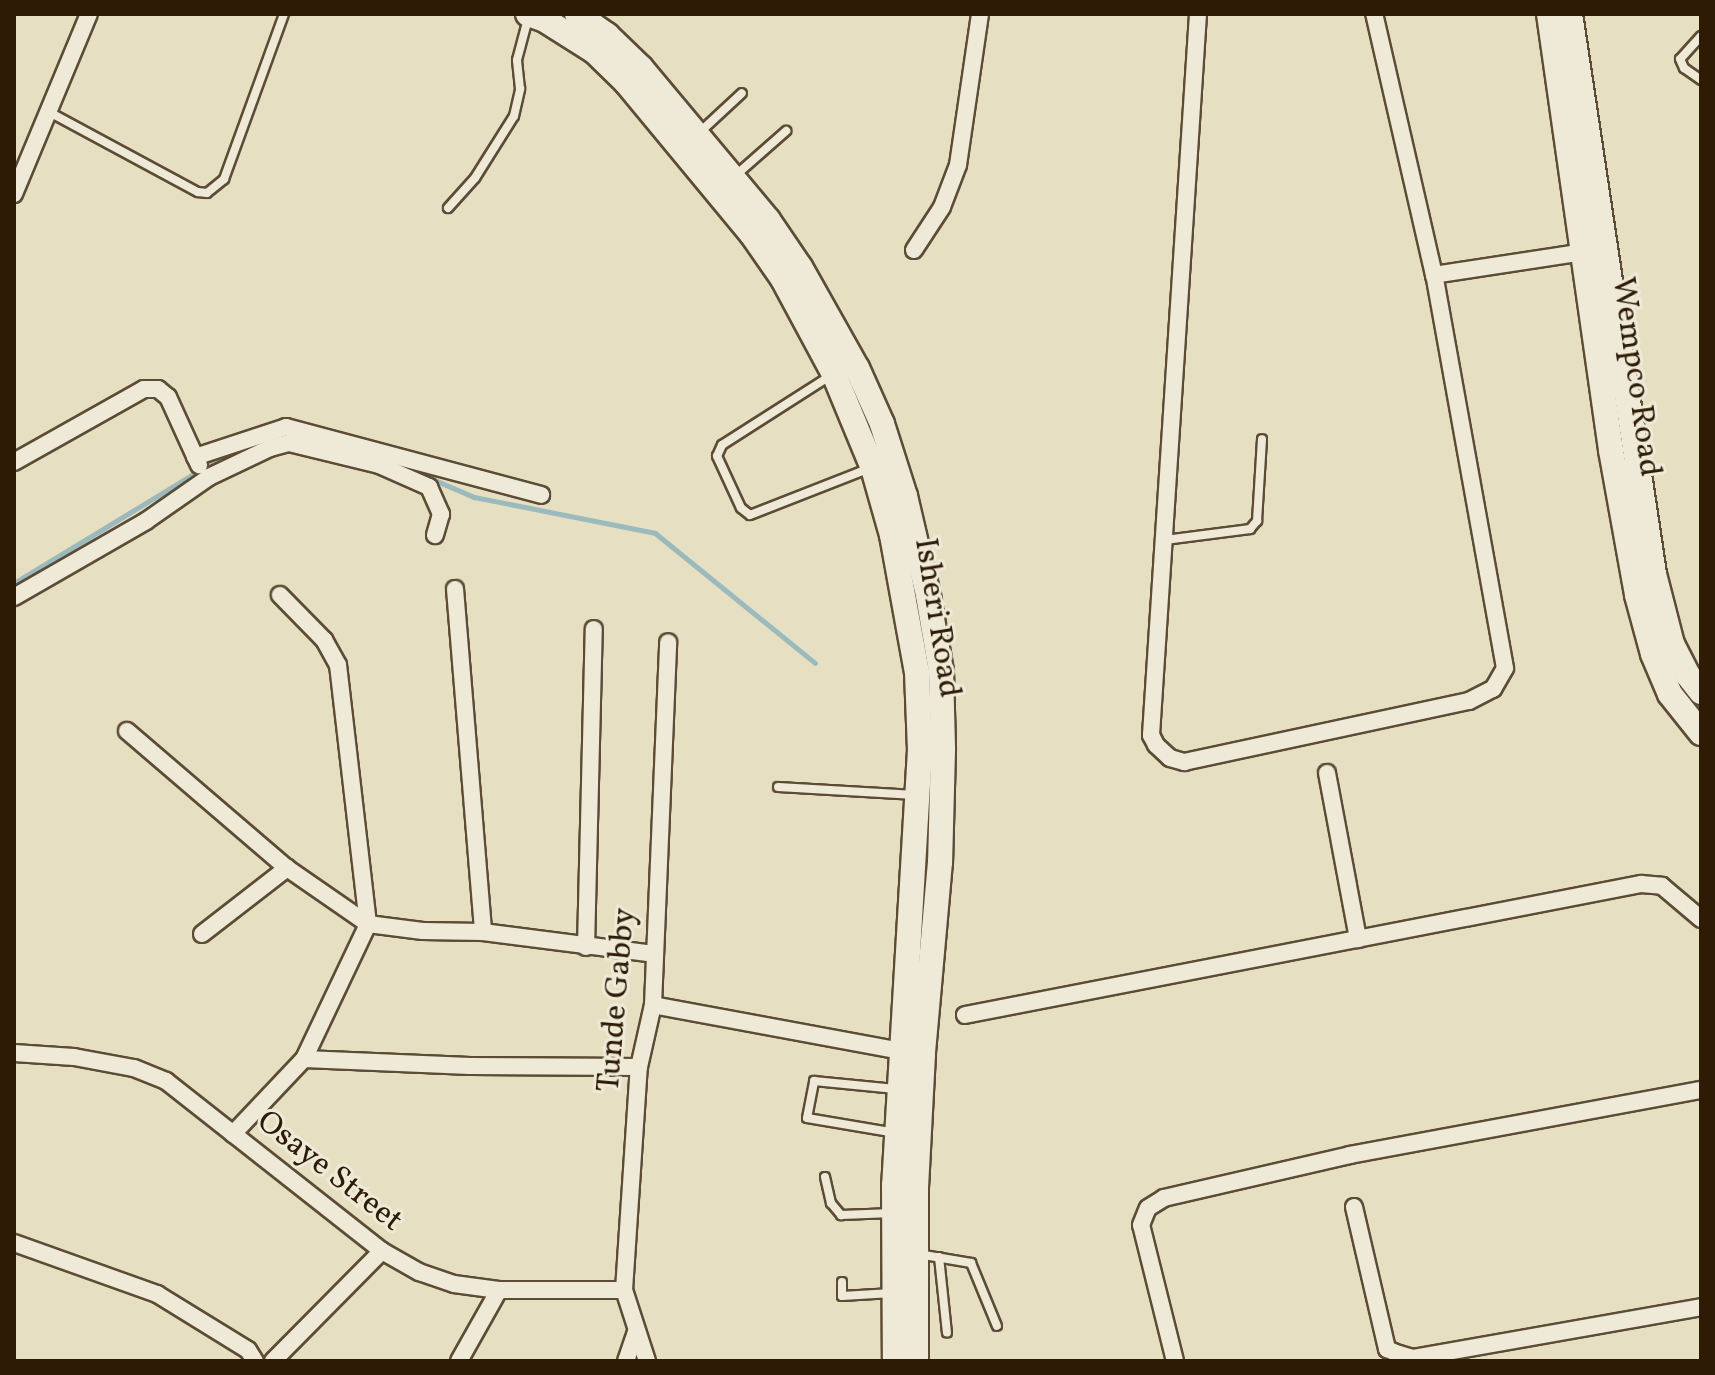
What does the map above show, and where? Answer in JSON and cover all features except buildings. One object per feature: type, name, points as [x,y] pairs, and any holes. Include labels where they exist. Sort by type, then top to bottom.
[{"type":"main road","name":"Wempco Road","points":[[1549,14],[1585,252],[1623,448],[1672,644],[1694,678]]},
{"type":"main road","name":"Wempco Road","points":[[1570,14],[1623,448],[1637,595],[1653,654],[1670,694],[1701,733]]},
{"type":"main road","name":"Isheri Road","points":[[538,16],[578,19],[607,35],[641,68],[732,178],[800,267],[833,320],[882,424],[905,496],[928,595],[941,671],[943,750],[940,862],[923,1054],[916,1188],[928,1255],[905,1360]]},
{"type":"main road","name":"Isheri Road","points":[[578,19],[594,51],[626,82],[751,233],[791,292],[834,374],[873,468],[892,535],[917,672],[920,750],[893,1213],[893,1293],[905,1360]]},
{"type":"street","points":[[14,194],[51,113],[89,14]]},
{"type":"street","points":[[914,250],[942,207],[958,165],[980,14]]},
{"type":"street","points":[[1198,14],[1151,735],[1156,745],[1170,758],[1184,762],[1469,701],[1493,689],[1505,668],[1434,275],[1374,14]]},
{"type":"street","points":[[1434,275],[1585,252]]},
{"type":"street","points":[[14,462],[144,389],[158,389],[168,397],[202,468]]},
{"type":"street","points":[[14,597],[146,521],[202,468],[286,427],[541,495]]},
{"type":"street","points":[[202,468],[289,443],[379,465],[429,487],[441,514],[435,535]]},
{"type":"street","points":[[455,589],[483,932]]},
{"type":"street","points":[[233,1134],[304,1059],[368,924],[338,665],[324,640],[280,595]]},
{"type":"street","points":[[586,947],[594,629]]},
{"type":"street","name":"Tunde Gabby","points":[[647,1361],[624,1290],[639,1067],[653,1005],[668,642]]},
{"type":"street","points":[[127,731],[287,868],[368,924],[423,931],[483,932],[654,954]]},
{"type":"street","points":[[1327,773],[1358,939]]},
{"type":"street","points":[[202,934],[287,868]]},
{"type":"street","points":[[965,1015],[1641,884],[1662,886],[1701,919]]},
{"type":"street","points":[[653,1005],[901,1051]]},
{"type":"street","name":"Osaye Street","points":[[14,1053],[74,1057],[134,1068],[166,1081],[382,1251],[419,1272],[454,1284],[499,1290],[624,1290]]},
{"type":"street","points":[[304,1059],[470,1066],[639,1067]]},
{"type":"street","points":[[1175,1361],[1141,1225],[1148,1208],[1164,1198],[1350,1155],[1701,1090]]},
{"type":"street","points":[[1354,1207],[1387,1349],[1399,1354],[1413,1358],[1701,1307]]},
{"type":"street","points":[[14,1243],[157,1294],[248,1350],[255,1361]]},
{"type":"street","points":[[273,1361],[382,1251]]},
{"type":"street","points":[[459,1361],[499,1290]]},
{"type":"street","points":[[626,1361],[636,1332]]},
{"type":"lane","points":[[51,113],[198,192],[207,193],[224,179],[284,14]]},
{"type":"lane","points":[[448,208],[475,178],[514,116],[520,89],[517,60],[538,16]]},
{"type":"lane","points":[[1701,36],[1680,59],[1684,68],[1701,80]]},
{"type":"lane","points":[[696,135],[742,93]]},
{"type":"lane","points":[[732,178],[786,131]]},
{"type":"lane","points":[[834,374],[722,445],[717,456],[741,508],[750,515],[873,468]]},
{"type":"lane","points":[[1165,540],[1250,529],[1257,521],[1262,439]]},
{"type":"lane","points":[[778,787],[917,795]]},
{"type":"lane","points":[[897,1133],[807,1118],[814,1081],[899,1090]]},
{"type":"lane","points":[[825,1177],[831,1203],[841,1215],[893,1213]]},
{"type":"lane","points":[[947,1333],[928,1255],[971,1263],[997,1326]]},
{"type":"lane","points":[[842,1282],[842,1296],[893,1293]]},
{"type":"waterway","points":[[14,583],[213,462],[246,448]]},
{"type":"waterway","points":[[397,464],[474,497],[655,533],[815,663]]}]
